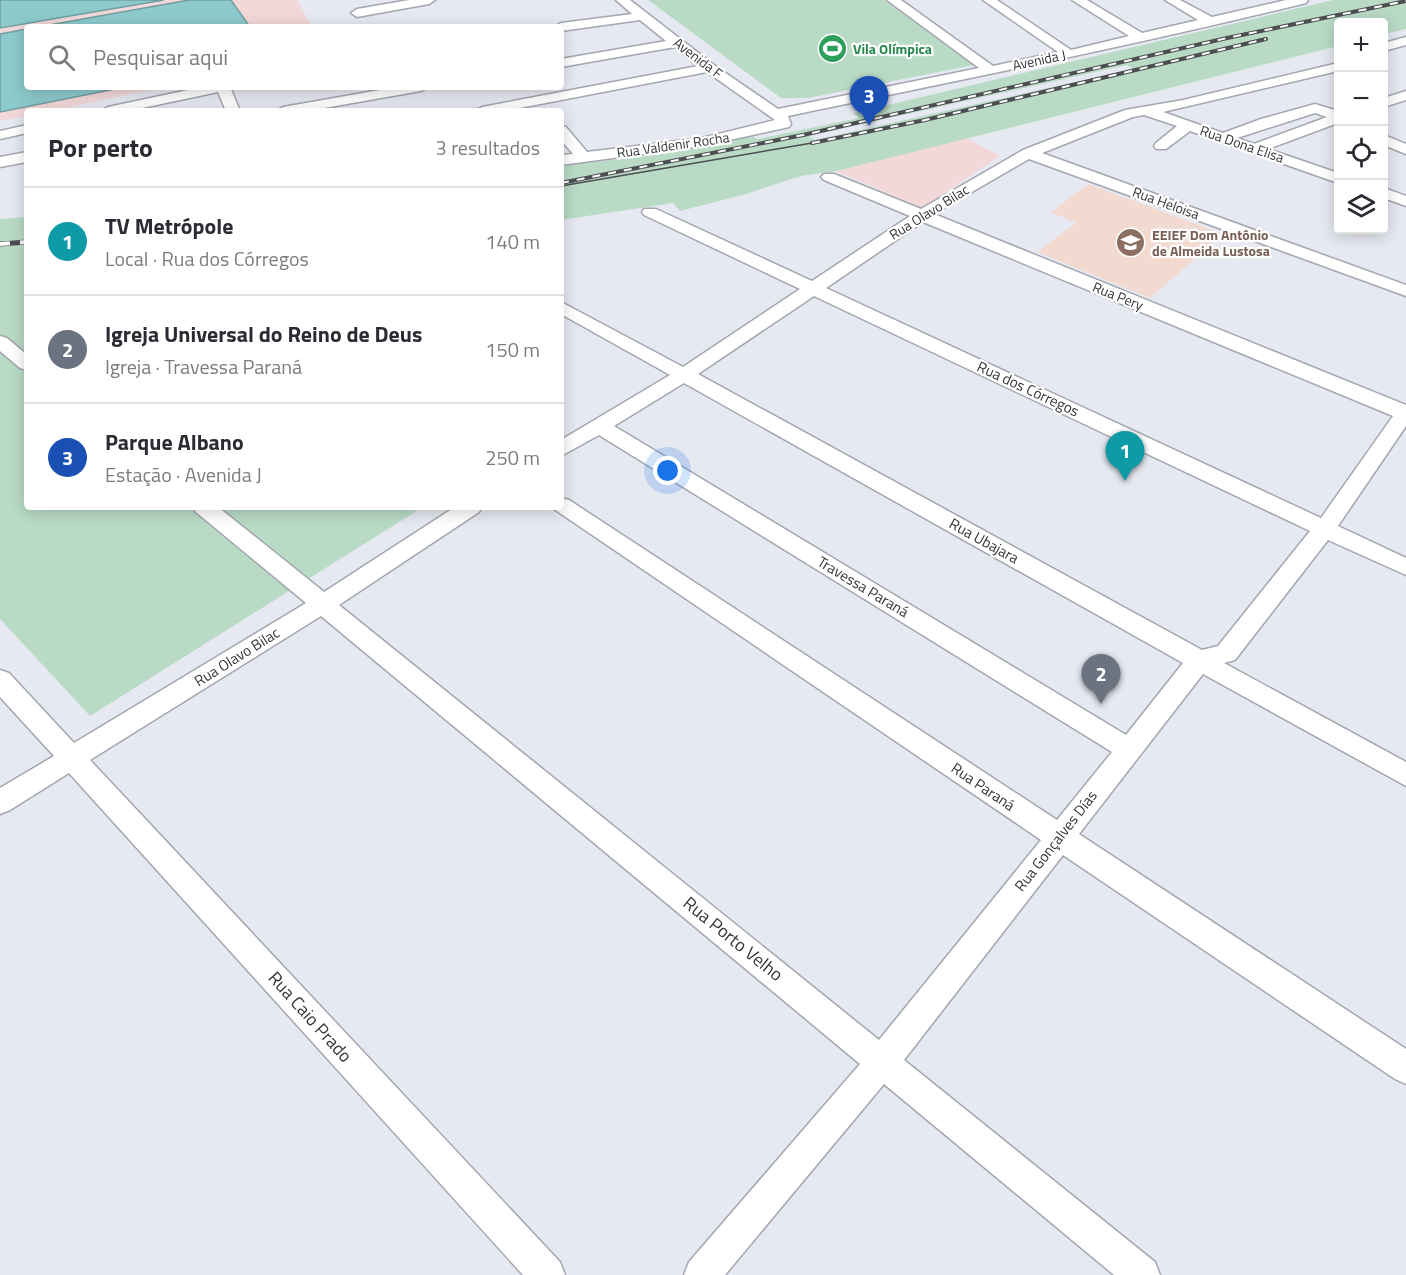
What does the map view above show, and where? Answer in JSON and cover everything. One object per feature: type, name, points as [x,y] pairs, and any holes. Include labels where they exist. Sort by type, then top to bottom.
[{"type":"street","points":[[349,0],[362,24]]},
{"type":"street","name":"Avenida F","points":[[622,0],[642,16],[667,28],[678,43],[709,68],[781,117]]},
{"type":"street","name":"Avenida F","points":[[637,0],[667,28],[770,99],[781,117]]},
{"type":"street","points":[[893,0],[990,70]]},
{"type":"street","points":[[989,0],[1069,54]]},
{"type":"street","points":[[1078,0],[1141,38]]},
{"type":"street","points":[[1172,0],[1211,22]]},
{"type":"street","name":"Avenida J","points":[[781,117],[1211,22],[1273,3],[1302,0]]},
{"type":"street","points":[[357,13],[421,3]]},
{"type":"street","points":[[564,27],[642,16]]},
{"type":"street","points":[[1388,46],[1406,41]]},
{"type":"street","points":[[564,62],[678,43]]},
{"type":"street","points":[[518,108],[542,106],[709,68]]},
{"type":"street","name":"Rua Olavo Bilac","points":[[564,447],[684,375],[922,215],[1028,153],[1120,116],[1183,104],[1334,68]]},
{"type":"street","points":[[126,108],[209,90]]},
{"type":"street","points":[[224,90],[232,108]]},
{"type":"street","points":[[301,108],[404,90]]},
{"type":"street","points":[[531,90],[542,106]]},
{"type":"street","points":[[1388,101],[1406,94]]},
{"type":"street","points":[[1223,138],[1266,122],[1315,108],[1334,115]]},
{"type":"street","name":"Rua Dona Elisa","points":[[1145,110],[1334,176]]},
{"type":"street","name":"Rua Valdenir Rocha","points":[[564,159],[702,142],[781,117]]},
{"type":"street","points":[[1253,148],[1334,118]]},
{"type":"street","points":[[1161,146],[1188,125]]},
{"type":"street","points":[[0,135],[24,130]]},
{"type":"street","points":[[564,134],[583,157]]},
{"type":"street","points":[[1388,142],[1406,137]]},
{"type":"street","points":[[1388,144],[1406,150]]},
{"type":"street","name":"Rua Heloisa","points":[[1028,153],[1406,291]]},
{"type":"street","points":[[0,162],[24,158]]},
{"type":"street","points":[[1323,172],[1334,167]]},
{"type":"street","name":"Rua Pery","points":[[829,177],[1405,413]]},
{"type":"street","points":[[1388,195],[1406,201]]},
{"type":"street","name":"Rua dos Córregos","points":[[650,212],[1406,567]]},
{"type":"street","name":"Rua Ubajara","points":[[564,309],[1406,775]]},
{"type":"street","points":[[3,349],[24,362]]},
{"type":"street","points":[[1200,660],[1226,653],[1325,528],[1405,413]]},
{"type":"street","name":"Travessa Paraná","points":[[598,425],[1128,749]]},
{"type":"street","name":"Rua Paraná","points":[[564,507],[1406,1068]]},
{"type":"street","name":"Rua Porto Velho","points":[[208,510],[1142,1275]]},
{"type":"street","name":"Rua Olavo Bilac","points":[[0,802],[74,759],[323,604],[466,510]]},
{"type":"street","name":"Rua Gonçalves Días","points":[[702,1275],[883,1061],[1200,660]]},
{"type":"street","name":"Rua Caio Prado","points":[[0,680],[547,1275]]},
{"type":"shaded area","points":[[0,0],[297,0],[310,24],[24,24],[24,90],[150,90],[64,108],[24,108],[24,117],[0,121]]},
{"type":"shaded area","points":[[966,138],[1000,156],[922,208],[836,171]]},
{"type":"shaded area","name":"EEIEF Dom Antônio de Almeida Lustosa","points":[[1088,184],[1223,234],[1150,298],[1037,252],[1076,223],[1051,212]]},
{"type":"green space","name":"Vila Olímpica","points":[[648,0],[884,0],[974,65],[808,98],[781,98]]},
{"type":"green space","points":[[1333,0],[1406,0],[1406,29],[1388,33],[1388,18],[1334,18],[1334,47],[836,171],[801,176],[746,194],[680,211],[673,203],[564,220],[564,166],[655,155],[752,136],[757,139],[859,118],[854,113]],"holes":[[[1127,65],[1133,69],[815,140],[809,136]]]},
{"type":"green space","points":[[24,217],[24,510],[418,510],[90,716],[0,619],[0,219]]},
{"type":"water","points":[[0,0],[164,0],[0,28]]},
{"type":"water","points":[[189,0],[231,0],[248,24],[55,24]]},
{"type":"water","points":[[24,30],[24,90],[110,90],[0,112],[0,34]]},
{"type":"tram line","points":[[564,185],[812,143]]},
{"type":"railway","points":[[564,182],[803,135],[1227,38],[1406,1]]},
{"type":"railway","points":[[812,143],[925,120],[1266,39]]},
{"type":"railway","points":[[0,244],[24,242]]},
{"type":"place","name":"Vila Olímpica","points":[[832,49]]},
{"type":"place","name":"Parque Albano","points":[[869,126]]},
{"type":"place","name":"EEIEF Dom Antônio de Almeida Lustosa","points":[[1131,243]]},
{"type":"place","name":"TV Metrópole","points":[[1125,481]]},
{"type":"place","name":"Igreja Universal do Reino de Deus","points":[[1101,704]]}]
